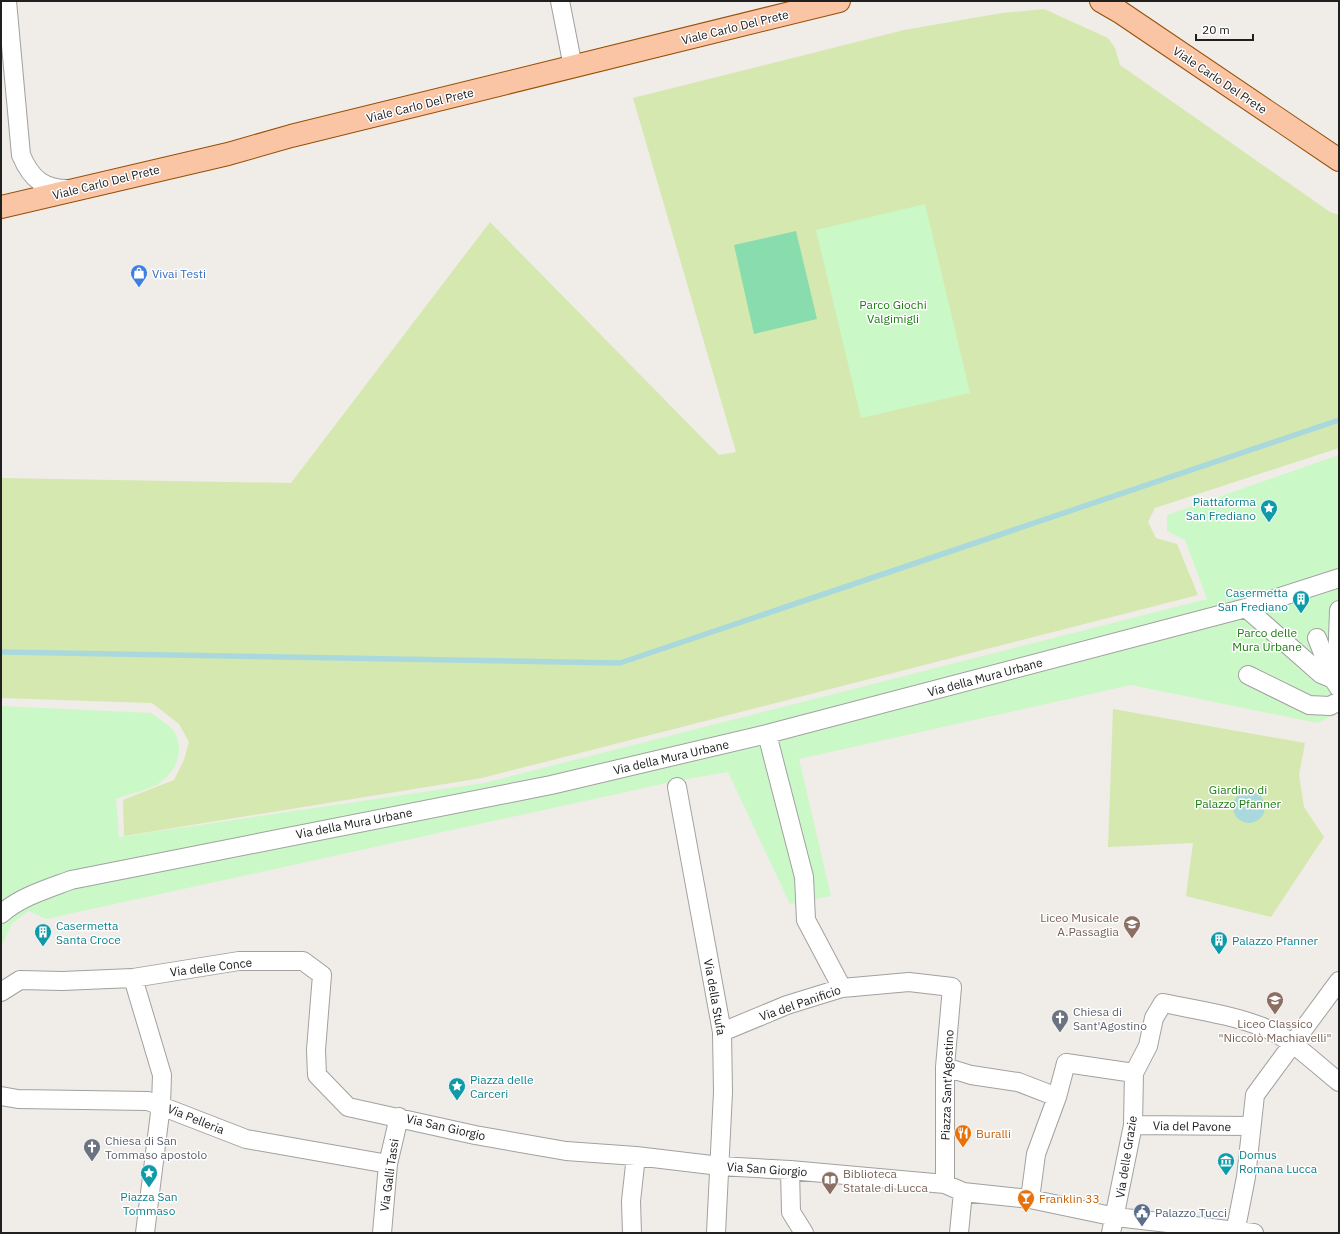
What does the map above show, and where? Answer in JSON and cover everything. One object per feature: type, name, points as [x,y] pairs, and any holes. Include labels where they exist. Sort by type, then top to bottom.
[{"type":"main road","name":"Viale Carlo Del Prete","points":[[1,207],[228,154],[299,134],[839,1]]},
{"type":"main road","name":"Viale Carlo Del Prete","points":[[1101,1],[1120,6],[1339,160]]},
{"type":"street","points":[[7,1],[21,156],[27,171],[39,182],[64,189],[80,188]]},
{"type":"street","points":[[560,1],[573,67]]},
{"type":"street","name":"Via della Mura Urbane","points":[[1,914],[8,908],[37,892],[71,880],[550,785],[767,734],[1246,608],[1339,578]]},
{"type":"street","points":[[1246,608],[1320,674],[1336,683]]},
{"type":"street","points":[[1336,683],[1339,610]]},
{"type":"street","points":[[1317,638],[1336,683]]},
{"type":"street","points":[[1248,675],[1309,705],[1330,706],[1339,701]]},
{"type":"street","points":[[767,734],[804,877],[806,920],[842,988]]},
{"type":"street","name":"Via della Stufa","points":[[677,787],[722,1032],[723,1092],[716,1233]]},
{"type":"street","name":"Via delle Conce","points":[[1,992],[20,980],[62,981],[133,978],[239,961],[303,961],[322,975],[316,1050],[318,1075],[348,1107],[399,1117]]},
{"type":"street","points":[[133,978],[162,1075],[161,1105],[145,1233]]},
{"type":"street","points":[[1235,1232],[1246,1177],[1255,1095],[1339,981]]},
{"type":"street","name":"Via del Panificio","points":[[722,1032],[787,1006],[842,988],[909,982],[952,987]]},
{"type":"street","name":"Piazza Sant'Agostino","points":[[945,1184],[945,1066],[952,987]]},
{"type":"street","points":[[1030,1199],[1036,1154],[1057,1097],[1066,1063],[1134,1073],[1148,1046],[1154,1018],[1163,1003],[1229,1017],[1266,1028],[1292,1045],[1339,1082]]},
{"type":"street","points":[[945,1066],[971,1075],[1018,1082],[1057,1097]]},
{"type":"street","name":"Via delle Grazie","points":[[1114,1225],[1133,1125],[1134,1073]]},
{"type":"street","name":"Via Pelleria","points":[[1,1096],[18,1099],[148,1101],[246,1139],[388,1164]]},
{"type":"street","name":"Via San Giorgio","points":[[399,1117],[475,1134],[566,1151],[636,1156],[720,1166],[790,1170],[945,1184],[963,1192],[1030,1199],[1114,1225],[1254,1233]]},
{"type":"street","name":"Via Galli Tassi","points":[[382,1233],[388,1164],[399,1117]]},
{"type":"street","name":"Via del Pavone","points":[[1133,1125],[1251,1126]]},
{"type":"street","points":[[632,1233],[632,1201],[636,1156]]},
{"type":"street","points":[[790,1170],[791,1212],[804,1233]]},
{"type":"street","points":[[959,1233],[963,1192]]},
{"type":"green space","points":[[1044,9],[1108,38],[1115,48],[1120,65],[1330,212],[1339,215],[1339,448],[1155,508],[1148,522],[1156,538],[1177,544],[1198,595],[482,778],[124,836],[123,800],[174,780],[184,760],[189,742],[179,724],[152,703],[1,698],[1,478],[291,483],[490,222],[719,455],[736,452],[633,98],[904,30],[1002,13]]},
{"type":"green space","name":"Parco Giochi Valgimigli","points":[[925,204],[970,393],[861,418],[816,230]]},
{"type":"green space","points":[[796,231],[817,319],[754,334],[734,245]]},
{"type":"green space","name":"Parco delle Mura Urbane","points":[[1339,455],[1339,712],[1318,723],[1131,685],[799,759],[831,896],[790,904],[728,772],[676,781],[46,919],[29,911],[12,923],[1,947],[1,706],[151,713],[172,729],[176,735],[179,750],[178,758],[171,772],[154,786],[116,799],[119,837],[484,783],[1207,599],[1185,540],[1167,531],[1167,515]]},
{"type":"green space","name":"Giardino di Palazzo Pfanner","points":[[1113,709],[1305,743],[1299,775],[1304,807],[1324,837],[1271,917],[1186,896],[1193,843],[1108,847]]},
{"type":"water","points":[[1246,791],[1252,791],[1262,798],[1265,807],[1264,813],[1258,820],[1252,823],[1246,823],[1236,816],[1233,810],[1233,804],[1240,794]]},
{"type":"waterway","points":[[1,652],[620,663],[1339,420]]},
{"type":"place","name":"Vivai Testi","points":[[139,288]]},
{"type":"place","name":"Piattaforma San Frediano","points":[[1269,523]]},
{"type":"place","name":"Casermetta San Frediano","points":[[1301,614]]},
{"type":"place","name":"Liceo Musicale A.Passaglia","points":[[1132,939]]},
{"type":"place","name":"Casermetta Santa Croce","points":[[43,947]]},
{"type":"place","name":"Palazzo Pfanner","points":[[1219,955]]},
{"type":"place","name":"Liceo Classico \"Niccolò Machiavelli\"","points":[[1275,1015]]},
{"type":"place","name":"Chiesa di Sant'Agostino","points":[[1060,1033]]},
{"type":"place","name":"Piazza delle Carceri","points":[[457,1101]]},
{"type":"place","name":"Buralli","points":[[963,1148]]},
{"type":"place","name":"Chiesa di San Tommaso apostolo","points":[[92,1162]]},
{"type":"place","name":"Domus Romana Lucca","points":[[1226,1176]]},
{"type":"place","name":"Piazza San Tommaso","points":[[149,1188]]},
{"type":"place","name":"Biblioteca Statale di Lucca","points":[[830,1195]]},
{"type":"place","name":"Franklin 33","points":[[1026,1213]]},
{"type":"place","name":"Palazzo Tucci","points":[[1142,1227]]}]
